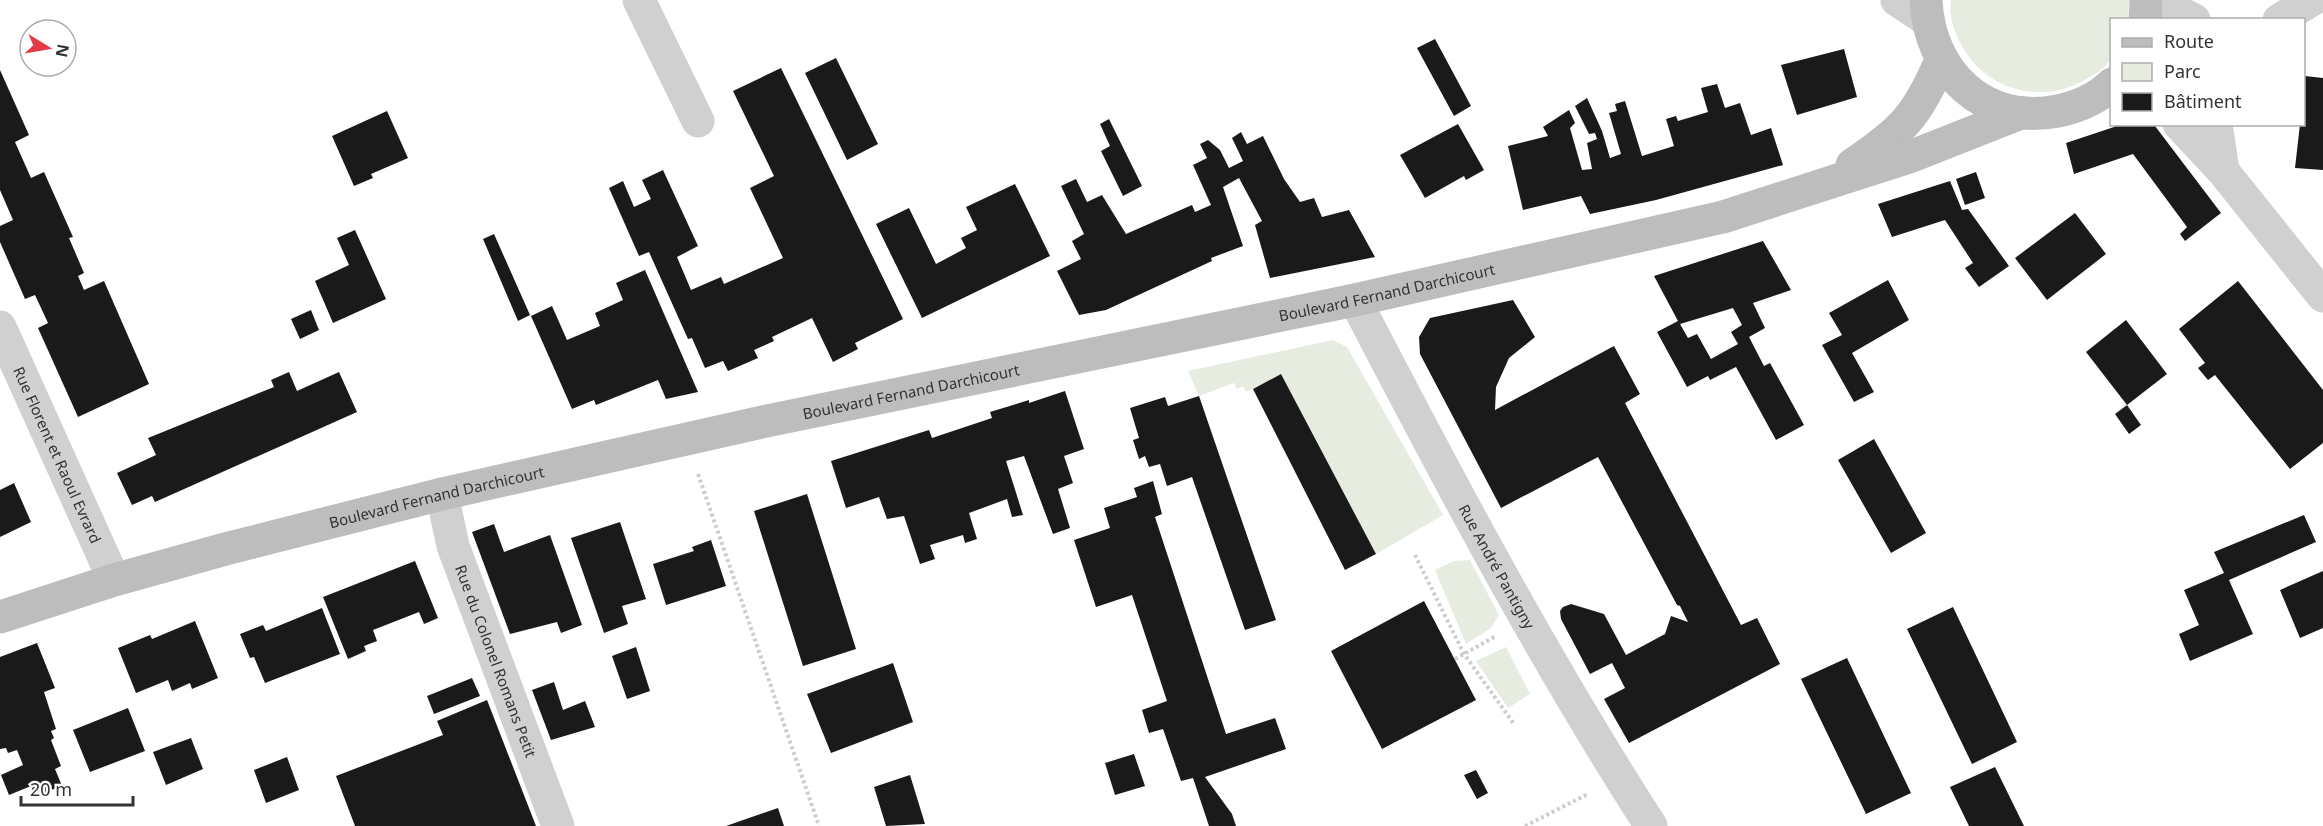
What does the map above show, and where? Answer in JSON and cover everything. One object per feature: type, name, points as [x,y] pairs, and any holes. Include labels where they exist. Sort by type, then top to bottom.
[{"type":"main road","points":[[2145,18],[2146,0]]},
{"type":"main road","points":[[1926,10],[1932,41],[1941,60],[1962,85],[1990,103],[2021,113],[2065,110],[2085,102],[2110,87]]},
{"type":"main road","name":"Boulevard Fernand Darchicourt","points":[[1825,183],[1903,128],[1922,102],[1941,60]]},
{"type":"main road","name":"Boulevard Fernand Darchicourt","points":[[0,617],[114,580],[442,494],[686,439],[1355,300],[1723,217],[1912,156],[2021,113]]},
{"type":"street","points":[[639,0],[698,121]]},
{"type":"street","points":[[1897,0],[1926,10]]},
{"type":"street","points":[[2155,0],[2190,18]]},
{"type":"street","points":[[2282,18],[2312,0]]},
{"type":"street","points":[[2181,126],[2223,171],[2323,296]]},
{"type":"street","points":[[2216,126],[2223,171]]},
{"type":"street","name":"Rue André Pantigny","points":[[1355,300],[1438,460],[1526,619],[1651,826]]},
{"type":"street","name":"Rue Florent et Raoul Evrard","points":[[0,327],[114,580]]},
{"type":"street","name":"Rue du Colonel Romans Petit","points":[[442,494],[453,546],[558,826]]},
{"type":"path","points":[[686,439],[819,826]]},
{"type":"path","points":[[1415,555],[1464,654],[1514,724]]},
{"type":"path","points":[[1455,659],[1526,619]]},
{"type":"path","points":[[1525,826],[1621,778]]},
{"type":"green space","points":[[1951,0],[2129,0],[2128,18],[2110,18],[2110,59],[2106,65],[2076,85],[2040,92],[2004,85],[1975,64],[1963,48],[1950,12]]},
{"type":"green space","points":[[1333,340],[1347,347],[1443,515],[1376,554],[1281,374],[1246,392],[1243,386],[1237,389],[1234,383],[1199,396],[1188,371]]},
{"type":"green space","points":[[1470,560],[1499,615],[1491,628],[1466,644],[1435,570],[1454,561]]},
{"type":"green space","points":[[1506,647],[1530,694],[1508,708],[1476,661]]},
{"type":"building","points":[[1435,39],[1471,106],[1454,116],[1417,48]]},
{"type":"building","points":[[1844,49],[1857,97],[1797,115],[1781,65]]},
{"type":"building","points":[[836,58],[878,144],[847,160],[805,73]]},
{"type":"building","points":[[781,68],[903,319],[855,343],[858,349],[833,362],[812,318],[772,337],[774,341],[754,350],[758,358],[728,371],[723,361],[705,368],[692,338],[688,339],[649,252],[639,256],[609,188],[623,181],[634,207],[651,199],[642,180],[663,170],[698,246],[677,257],[691,290],[721,277],[724,284],[783,258],[750,188],[774,176],[733,91]]},
{"type":"building","points":[[0,70],[29,135],[15,142],[31,178],[44,172],[73,237],[69,238],[84,273],[78,276],[84,290],[104,281],[149,384],[78,417],[38,328],[48,323],[35,295],[25,299],[0,242],[0,226],[13,220],[0,190]]},
{"type":"building","points":[[2305,76],[2323,78],[2323,170],[2295,168],[2300,126],[2305,126]]},
{"type":"building","points":[[1717,84],[1725,108],[1740,103],[1751,135],[1771,128],[1783,165],[1656,200],[1590,214],[1581,196],[1523,210],[1508,146],[1548,136],[1543,127],[1569,110],[1575,123],[1570,128],[1582,170],[1592,169],[1587,143],[1597,139],[1595,133],[1589,134],[1575,106],[1587,98],[1602,131],[1610,158],[1621,154],[1609,113],[1617,111],[1615,104],[1625,101],[1642,156],[1674,146],[1666,119],[1676,116],[1678,121],[1708,112],[1701,88]]},
{"type":"building","points":[[387,111],[408,158],[371,174],[373,178],[354,186],[332,136]]},
{"type":"building","points":[[1109,119],[1142,186],[1123,196],[1101,151],[1110,146],[1100,124]]},
{"type":"building","points":[[1458,124],[1484,170],[1466,180],[1464,176],[1425,198],[1400,155]]},
{"type":"building","points":[[2117,126],[2155,126],[2221,213],[2185,241],[2180,234],[2187,227],[2133,154],[2074,174],[2066,143]]},
{"type":"building","points":[[1241,132],[1247,144],[1263,136],[1284,179],[1300,202],[1314,198],[1322,217],[1349,210],[1375,257],[1270,278],[1255,225],[1262,221],[1239,178],[1223,187],[1243,246],[1211,258],[1212,261],[1106,310],[1079,315],[1057,271],[1081,259],[1072,241],[1084,234],[1061,186],[1076,179],[1087,202],[1102,195],[1126,234],[1192,205],[1195,212],[1211,205],[1193,165],[1207,158],[1200,144],[1208,140],[1220,150],[1229,168],[1243,161],[1232,138]]},
{"type":"building","points":[[1976,172],[1985,198],[1965,205],[1956,179]]},
{"type":"building","points":[[1950,181],[1962,210],[1968,209],[2009,266],[1979,287],[1965,268],[1973,263],[1945,220],[1892,237],[1878,204]]},
{"type":"building","points":[[1015,184],[1050,256],[922,318],[876,224],[909,208],[936,264],[966,248],[961,238],[977,230],[966,207]]},
{"type":"building","points":[[2075,213],[2106,254],[2047,300],[2015,258]]},
{"type":"building","points":[[355,230],[386,299],[333,323],[315,281],[349,265],[337,238]]},
{"type":"building","points":[[494,234],[530,315],[518,321],[483,239]]},
{"type":"building","points":[[1763,241],[1791,290],[1753,303],[1765,328],[1749,337],[1764,366],[1770,363],[1804,425],[1776,440],[1736,367],[1710,380],[1708,376],[1687,387],[1657,332],[1678,321],[1654,276]],"holes":[[[1733,308],[1742,325],[1731,332],[1738,344],[1711,359],[1697,334],[1688,338],[1680,324]]]},
{"type":"building","points":[[645,270],[698,392],[666,399],[658,380],[596,405],[594,400],[572,409],[531,316],[552,306],[567,340],[600,326],[595,313],[623,300],[616,283]]},
{"type":"building","points":[[1888,280],[1909,320],[1852,353],[1874,392],[1854,402],[1822,345],[1842,335],[1829,313]]},
{"type":"building","points":[[2238,281],[2323,390],[2323,443],[2290,469],[2215,375],[2208,380],[2198,368],[2205,363],[2179,329]]},
{"type":"building","points":[[1513,300],[1535,337],[1509,358],[1496,387],[1495,410],[1614,346],[1640,394],[1625,403],[1741,625],[1757,618],[1780,664],[1629,743],[1604,699],[1625,688],[1612,663],[1590,674],[1561,619],[1560,611],[1571,604],[1604,614],[1626,655],[1665,634],[1671,616],[1688,622],[1680,606],[1677,605],[1598,457],[1501,508],[1420,354],[1419,337],[1430,318]]},
{"type":"building","points":[[311,310],[319,330],[300,339],[291,319]]},
{"type":"building","points":[[2126,320],[2167,374],[2127,405],[2086,352]]},
{"type":"building","points":[[289,372],[297,391],[339,372],[357,412],[155,502],[152,496],[132,505],[117,473],[156,455],[148,438],[274,387],[271,380]]},
{"type":"building","points":[[1281,374],[1376,554],[1345,570],[1253,389]]},
{"type":"building","points":[[1065,391],[1084,449],[1064,456],[1073,483],[1058,489],[1070,528],[1053,534],[1024,456],[1006,461],[1023,515],[1012,517],[1007,499],[969,513],[977,539],[965,543],[963,535],[930,545],[935,559],[920,564],[904,516],[887,519],[879,497],[846,508],[831,461],[929,430],[932,438],[992,418],[990,412],[1029,400],[1029,403]]},
{"type":"building","points":[[1199,396],[1276,620],[1245,630],[1192,477],[1167,486],[1160,464],[1149,467],[1145,456],[1139,459],[1133,440],[1139,438],[1130,408],[1165,397],[1168,406]]},
{"type":"building","points":[[2127,405],[2141,425],[2129,434],[2115,414]]},
{"type":"building","points":[[1874,439],[1926,533],[1891,553],[1838,460]]},
{"type":"building","points":[[1153,481],[1162,514],[1155,517],[1226,734],[1275,718],[1286,749],[1205,777],[1232,814],[1236,826],[1209,826],[1193,778],[1181,781],[1163,729],[1149,733],[1142,710],[1167,701],[1132,595],[1096,607],[1074,540],[1110,528],[1104,508],[1137,497],[1134,488]]},
{"type":"building","points":[[14,483],[31,522],[0,537],[0,490]]},
{"type":"building","points":[[807,494],[856,649],[803,666],[754,511]]},
{"type":"building","points":[[2304,515],[2316,542],[2229,580],[2253,634],[2190,661],[2179,634],[2199,625],[2184,590],[2224,573],[2214,552]]},
{"type":"building","points":[[620,522],[646,599],[622,606],[628,624],[604,633],[571,538]]},
{"type":"building","points":[[494,524],[504,552],[550,535],[582,625],[561,633],[557,622],[510,634],[472,532]]},
{"type":"building","points":[[711,540],[726,586],[666,605],[653,564],[694,551],[692,547]]},
{"type":"building","points":[[415,561],[438,618],[424,624],[419,612],[373,630],[377,641],[364,646],[366,651],[348,659],[323,597]]},
{"type":"building","points":[[2323,571],[2323,628],[2300,638],[2280,590]]},
{"type":"building","points":[[1424,601],[1476,700],[1382,749],[1331,651]]},
{"type":"building","points":[[1953,607],[2017,742],[1972,764],[1907,629]]},
{"type":"building","points":[[322,608],[340,654],[265,683],[254,657],[250,658],[240,634],[263,625],[266,631]]},
{"type":"building","points":[[195,621],[218,678],[192,689],[190,683],[172,691],[168,680],[136,693],[118,648],[150,635],[152,639]]},
{"type":"building","points":[[37,643],[55,688],[44,692],[56,729],[51,731],[54,738],[51,740],[61,766],[55,769],[62,786],[35,796],[31,786],[9,795],[1,775],[23,765],[17,750],[8,753],[6,748],[0,749],[0,657]]},
{"type":"building","points":[[636,647],[650,691],[627,699],[612,656]]},
{"type":"building","points":[[1847,658],[1911,793],[1866,814],[1801,679]]},
{"type":"building","points":[[893,663],[913,722],[831,753],[807,694]]},
{"type":"building","points":[[472,678],[480,696],[434,714],[427,696]]},
{"type":"building","points":[[554,682],[563,710],[585,701],[595,727],[551,740],[532,690]]},
{"type":"building","points":[[487,700],[536,826],[355,826],[336,776],[443,735],[437,721]]},
{"type":"building","points":[[128,708],[145,751],[90,772],[73,730]]},
{"type":"building","points":[[191,738],[203,769],[166,785],[153,752]]},
{"type":"building","points":[[1134,754],[1145,786],[1115,795],[1105,763]]},
{"type":"building","points":[[287,757],[299,790],[266,803],[254,770]]},
{"type":"building","points":[[1995,767],[2024,826],[1969,826],[1950,787]]},
{"type":"building","points":[[1476,770],[1488,793],[1477,799],[1464,775]]},
{"type":"building","points":[[910,775],[925,824],[886,826],[874,787]]},
{"type":"building","points":[[778,808],[784,826],[726,826]]}]
